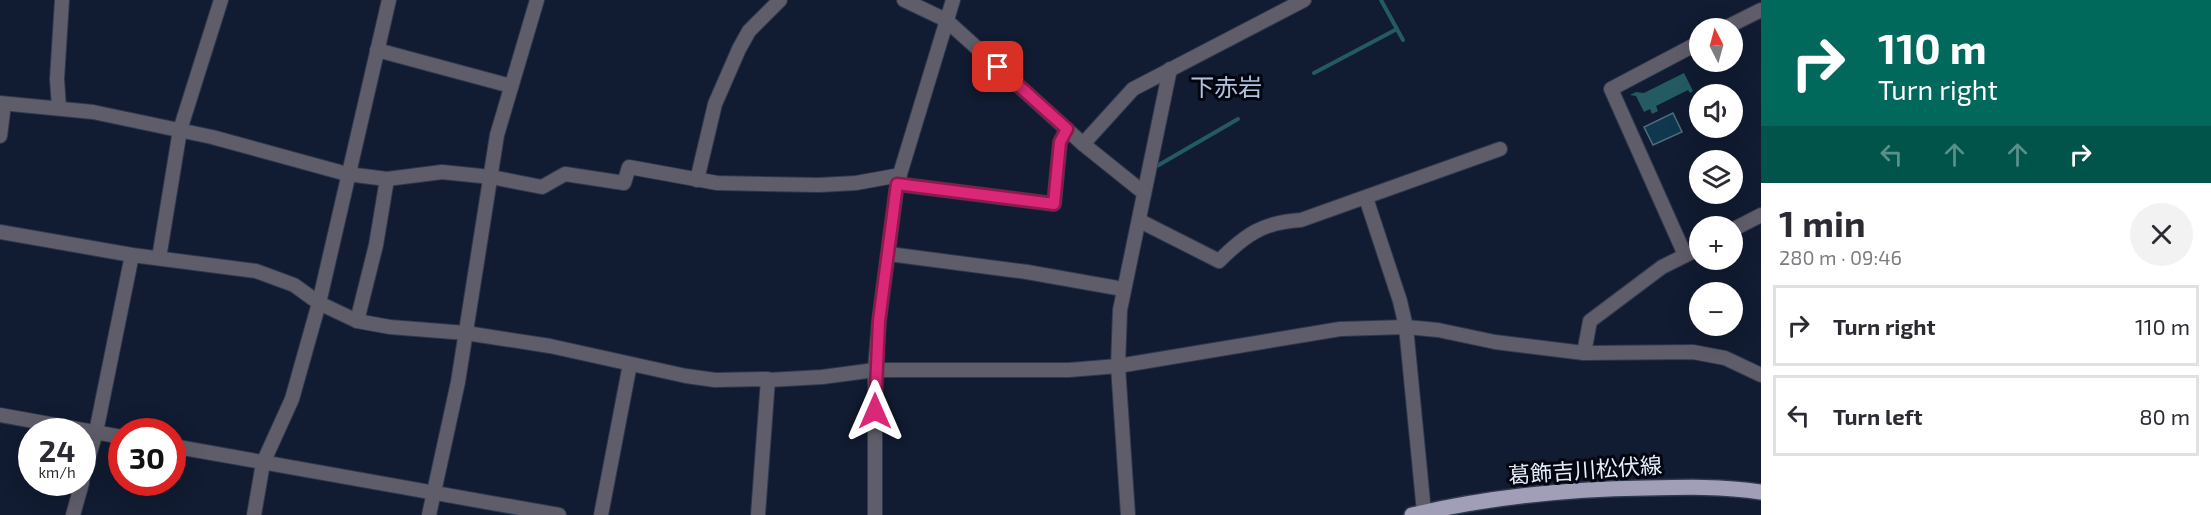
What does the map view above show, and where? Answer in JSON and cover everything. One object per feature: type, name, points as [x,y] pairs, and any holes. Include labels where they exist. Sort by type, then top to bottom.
[{"type":"main road","name":"葛飾吉川松伏線","points":[[1418,514],[1500,499],[1600,489],[1698,486],[1761,492]]},
{"type":"street","points":[[58,108],[57,79],[62,0]]},
{"type":"street","points":[[159,258],[180,130],[221,0]]},
{"type":"street","points":[[254,515],[263,463],[292,399],[319,303],[389,0]]},
{"type":"street","points":[[429,515],[458,382],[497,135],[537,0]]},
{"type":"street","points":[[697,180],[715,104],[739,49],[749,31],[780,0]]},
{"type":"street","points":[[904,0],[946,20],[1083,144],[1144,193]]},
{"type":"street","points":[[875,515],[875,370],[879,321],[898,179],[953,0]]},
{"type":"street","points":[[1083,144],[1133,89],[1304,0]]},
{"type":"street","points":[[1743,19],[1761,10]]},
{"type":"street","points":[[1685,255],[1611,89],[1689,48]]},
{"type":"street","points":[[377,50],[511,86]]},
{"type":"street","points":[[1128,515],[1118,366],[1119,310],[1140,221],[1170,69]]},
{"type":"street","points":[[0,136],[2,104],[58,108],[180,130],[347,174],[387,179],[442,172],[491,177],[542,187],[565,174],[624,183],[629,167],[717,183],[819,185],[898,179],[1054,204],[1060,142],[1067,129]]},
{"type":"street","points":[[1140,221],[1219,261],[1243,237],[1277,222],[1300,220],[1500,149]]},
{"type":"street","points":[[357,321],[376,245],[387,179]]},
{"type":"street","points":[[1366,198],[1401,301],[1406,327],[1418,514]]},
{"type":"street","points":[[1743,224],[1761,215]]},
{"type":"street","points":[[0,232],[132,255],[256,271],[294,285],[319,303],[357,321],[390,327],[466,333],[550,346],[686,376],[715,380],[822,377],[875,370],[1069,370],[1118,366],[1340,329],[1406,327],[1438,330],[1495,342],[1584,353],[1693,352],[1725,358],[1761,375]]},
{"type":"street","points":[[1584,353],[1590,321],[1662,267],[1689,253]]},
{"type":"street","points":[[888,254],[1027,272],[1123,289]]},
{"type":"street","points":[[108,434],[96,432],[132,255]]},
{"type":"street","points":[[601,515],[630,364]]},
{"type":"street","points":[[758,515],[768,380]]},
{"type":"street","points":[[0,415],[18,418]]},
{"type":"street","points":[[186,449],[560,515]]},
{"type":"street","points":[[73,515],[78,496]]},
{"type":"shaded area","points":[[1684,73],[1690,84],[1689,92],[1656,106],[1658,111],[1652,114],[1650,109],[1644,112],[1636,96],[1630,95],[1636,92],[1644,93]]},
{"type":"building","points":[[1673,113],[1682,132],[1653,145],[1644,127]]},
{"type":"waterway","points":[[1381,0],[1403,40]]},
{"type":"waterway","points":[[1314,73],[1397,29]]},
{"type":"waterway","points":[[1157,166],[1238,119]]},
{"type":"district","name":"下赤岩","points":[[1226,88]]},
{"type":"route","points":[[875,411],[875,370],[879,321],[897,184],[1054,204],[1060,142],[1067,129],[998,67]]}]
